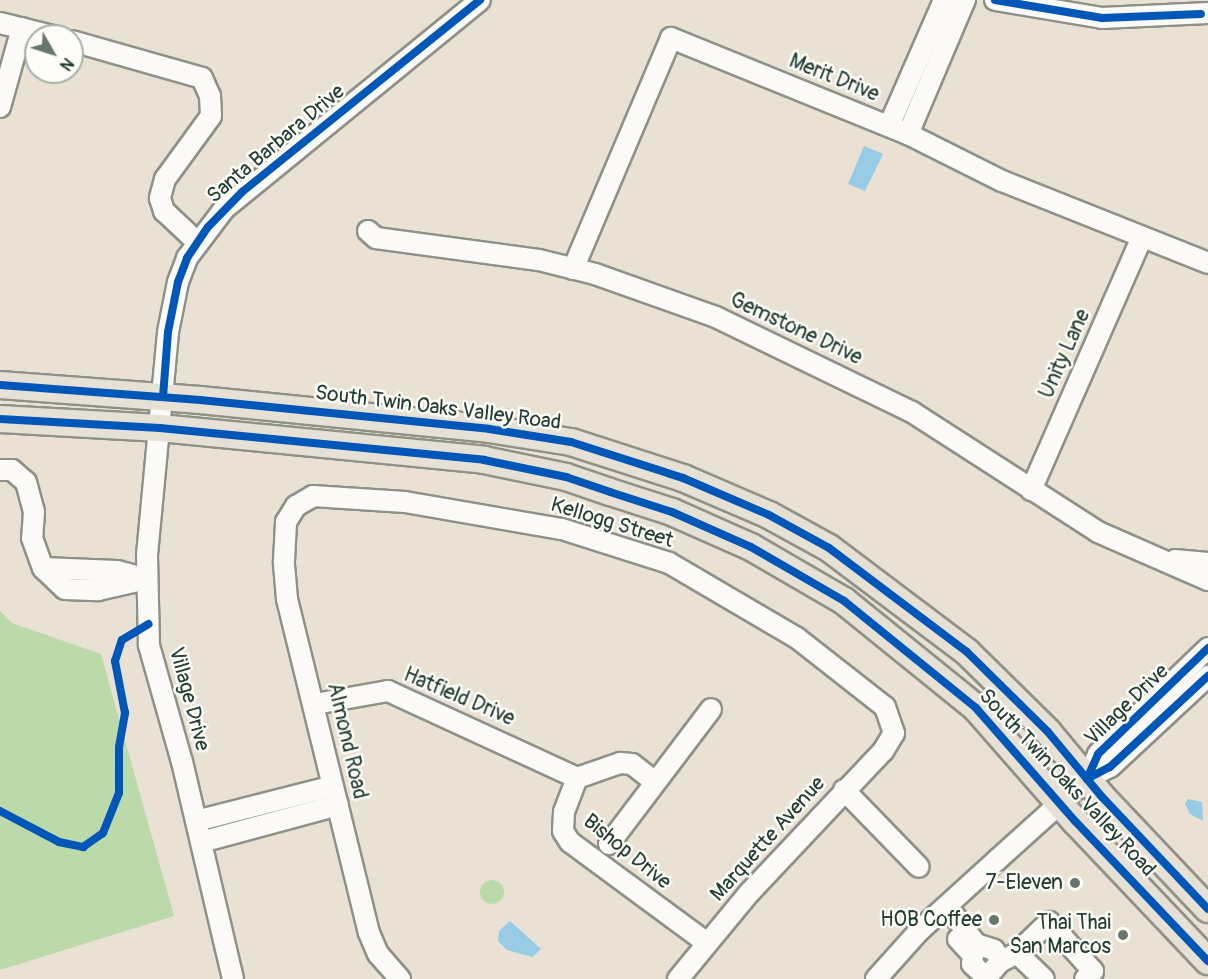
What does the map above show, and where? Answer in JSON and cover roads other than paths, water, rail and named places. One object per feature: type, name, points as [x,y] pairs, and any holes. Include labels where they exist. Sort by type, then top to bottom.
[{"type":"main road","name":"South Twin Oaks Valley Road","points":[[0,385],[163,397],[489,429],[571,442],[683,478],[769,515],[870,576],[1000,681],[1208,909]]},
{"type":"main road","name":"South Twin Oaks Valley Road","points":[[0,419],[160,428],[484,460],[566,477],[672,512],[751,547],[843,601],[976,708],[1061,804],[1208,961]]},
{"type":"street","points":[[908,134],[915,93],[944,0]]},
{"type":"street","points":[[889,126],[915,93],[965,0]]},
{"type":"street","points":[[995,0],[1102,18],[1208,13]]},
{"type":"street","name":"Santa Barbara Drive","points":[[160,428],[172,308],[178,282],[197,242],[242,192],[477,1]]},
{"type":"street","points":[[0,23],[22,28],[0,107]]},
{"type":"street","name":"Merit Drive","points":[[573,269],[671,38],[908,134],[1002,181],[1208,263]]},
{"type":"street","points":[[84,44],[202,78],[210,96],[211,116],[165,179],[160,198],[164,211],[197,242]]},
{"type":"street","name":"Gemstone Drive","points":[[368,231],[376,237],[538,260],[573,269],[716,317],[836,373],[912,412],[1098,532],[1132,549],[1169,560],[1208,580]]},
{"type":"street","name":"Unity Lane","points":[[1031,490],[1142,237]]},
{"type":"street","name":"Village Drive","points":[[160,428],[147,579],[149,645],[196,821],[233,979]]},
{"type":"street","points":[[0,470],[12,470],[26,482],[34,512],[32,538],[43,568],[65,589],[83,580],[117,571],[147,579]]},
{"type":"street","name":"Kellogg Street","points":[[296,506],[313,496],[405,502],[562,529],[669,563],[797,638],[885,707],[894,733]]},
{"type":"street","name":"Almond Road","points":[[296,506],[286,522],[286,589],[369,933],[378,954],[400,979]]},
{"type":"street","name":"Gemstone Drive","points":[[1169,560],[1208,563]]},
{"type":"street","name":"Village Drive","points":[[1087,779],[1098,754],[1208,648]]},
{"type":"street","name":"Village Drive","points":[[876,979],[942,911],[1087,779],[1110,767],[1208,676]]},
{"type":"street","name":"Hatfield Drive","points":[[315,704],[388,691],[578,778]]},
{"type":"street","points":[[609,844],[711,709]]},
{"type":"street","name":"Marquette Avenue","points":[[678,979],[706,943],[844,790],[883,751],[894,733]]},
{"type":"street","points":[[578,778],[620,763],[632,764],[655,782]]},
{"type":"street","name":"Bishop Drive","points":[[578,778],[564,812],[563,831],[570,842],[706,943]]},
{"type":"street","points":[[844,790],[919,867]]},
{"type":"street","points":[[196,821],[335,796]]},
{"type":"street","points":[[201,842],[335,796]]},
{"type":"street","points":[[942,911],[976,944],[1009,957],[1044,979]]},
{"type":"street","points":[[942,911],[973,955],[972,964],[988,978],[1049,922],[1093,970],[1085,979]]},
{"type":"water","points":[[864,146],[883,154],[865,191],[848,184]]},
{"type":"water","points":[[1188,799],[1202,802],[1203,821],[1190,814],[1185,804]]},
{"type":"water","points":[[510,921],[541,949],[532,957],[507,950],[498,941],[499,931]]},
{"type":"place","name":"7-Eleven","points":[[1075,883]]},
{"type":"place","name":"HOB Coffee","points":[[994,920]]},
{"type":"place","name":"Thai Thai San Marcos","points":[[1123,935]]}]
